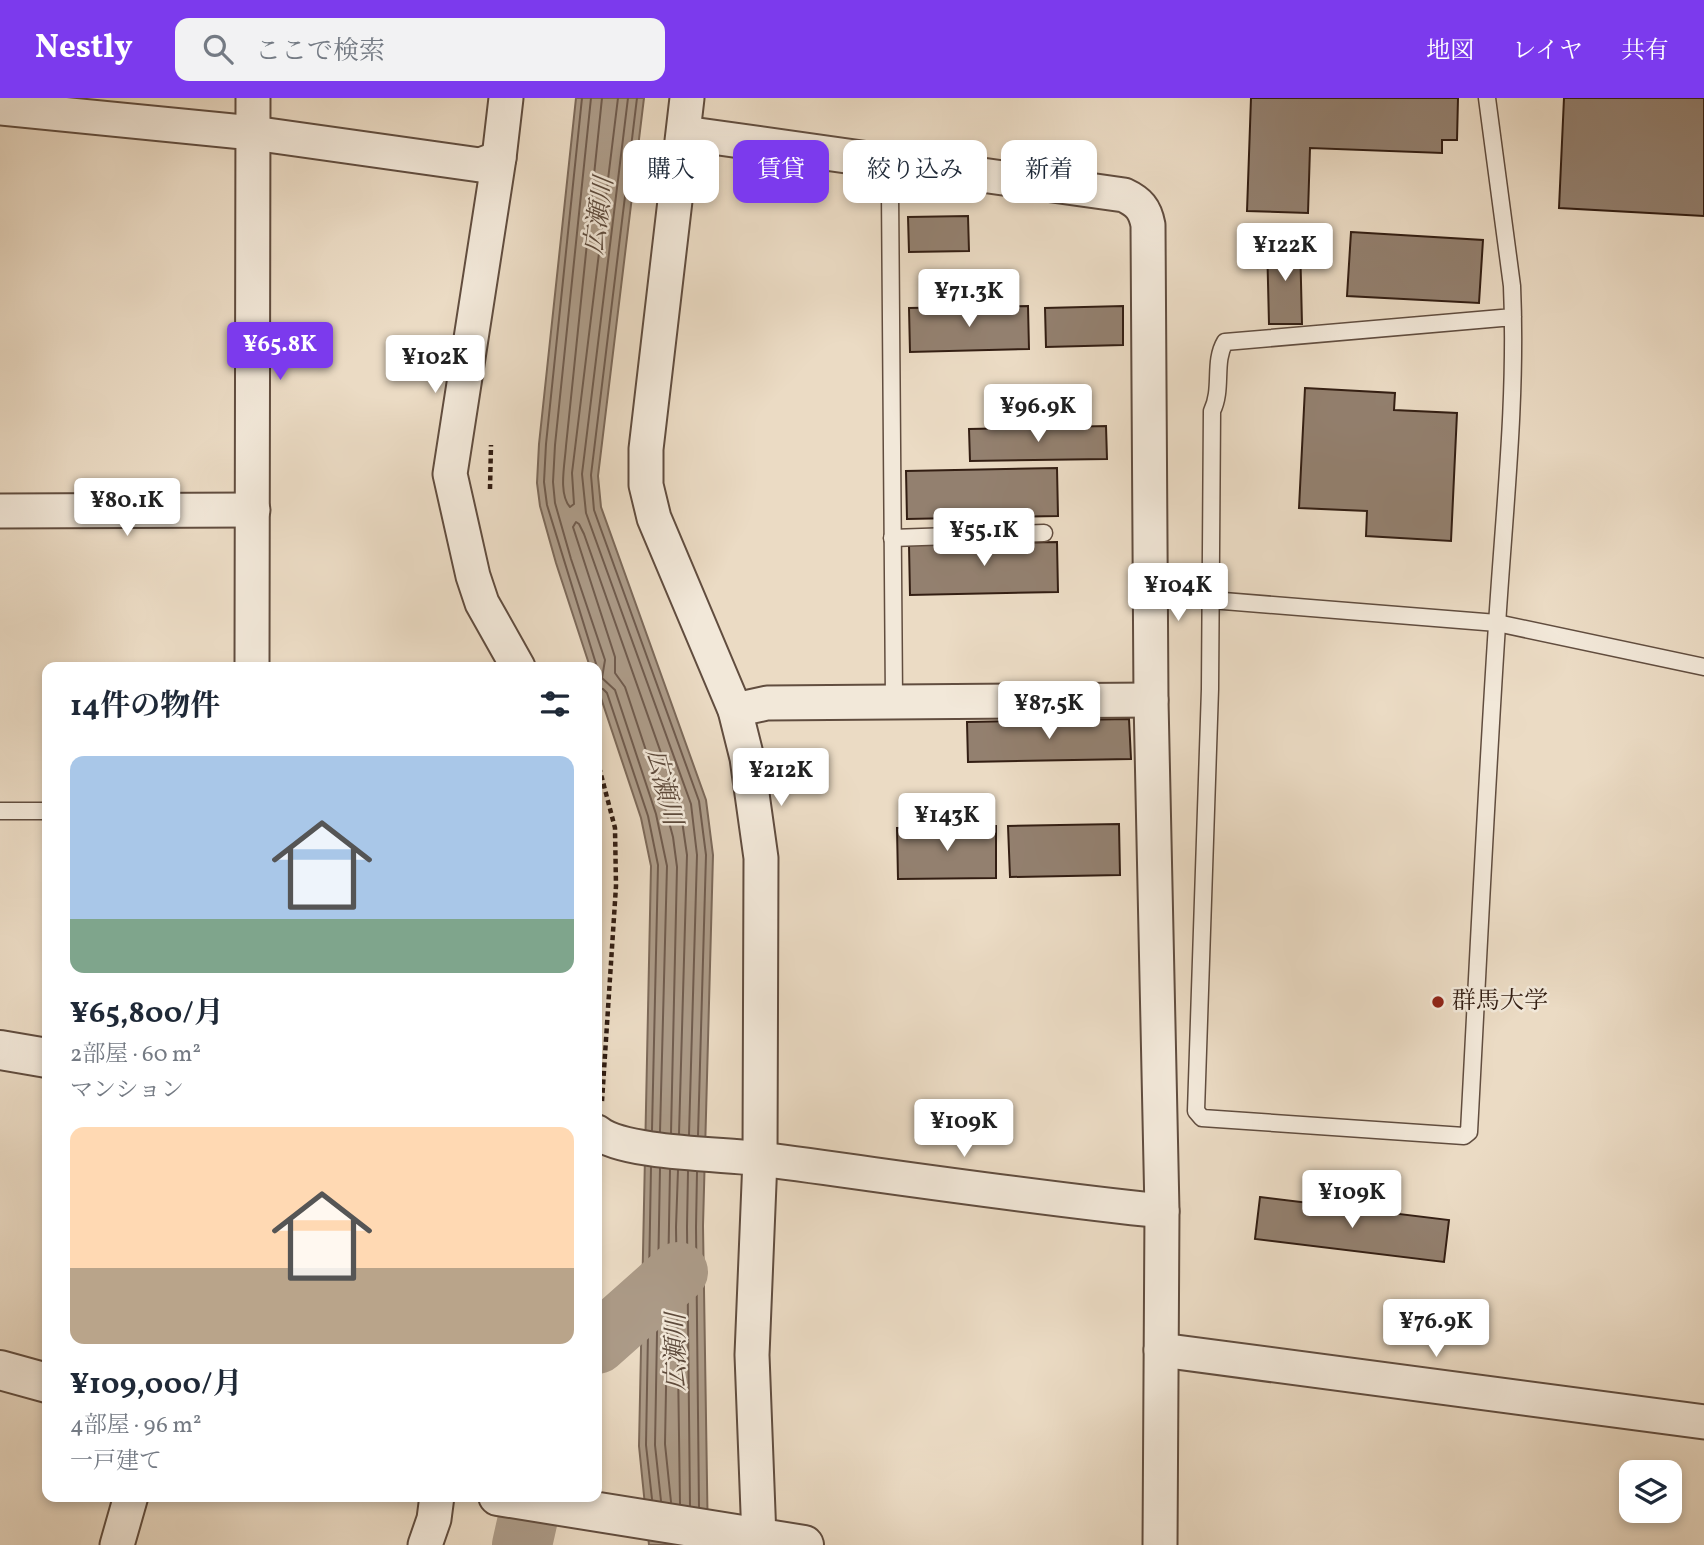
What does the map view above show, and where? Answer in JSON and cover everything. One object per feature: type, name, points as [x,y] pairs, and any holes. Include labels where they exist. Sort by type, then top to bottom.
[{"type":"street","points":[[252,662],[253,98]]},
{"type":"street","points":[[506,98],[450,474],[472,576],[482,603],[512,662]]},
{"type":"street","points":[[687,98],[646,449],[646,485],[654,518],[735,709],[747,758],[761,858],[749,1158],[752,1355],[747,1536]]},
{"type":"street","points":[[0,108],[253,133],[480,165],[499,158]]},
{"type":"street","points":[[684,133],[843,155]]},
{"type":"street","points":[[987,175],[1124,195],[1138,202],[1145,212],[1148,225],[1152,700],[1162,1211],[1160,1545]]},
{"type":"street","points":[[0,511],[253,510]]},
{"type":"street","points":[[735,709],[766,703],[894,700],[1152,700]]},
{"type":"street","points":[[0,1050],[42,1057]]},
{"type":"street","points":[[602,1130],[604,1138],[634,1146],[749,1158],[1162,1211]]},
{"type":"street","points":[[1161,1350],[1704,1422]]},
{"type":"street","points":[[0,1370],[42,1382]]},
{"type":"street","points":[[117,1545],[129,1502]]},
{"type":"street","points":[[425,1545],[434,1519],[436,1502]]},
{"type":"street","points":[[535,1502],[804,1545]]},
{"type":"lane","points":[[1487,98],[1512,286],[1515,351],[1469,1132],[1464,1136],[1202,1118],[1196,1111],[1210,689],[1212,411],[1218,398],[1220,350],[1225,342],[1513,317]]},
{"type":"lane","points":[[890,203],[894,700]]},
{"type":"lane","points":[[892,538],[1044,533]]},
{"type":"lane","points":[[1210,600],[1497,623],[1704,667]]},
{"type":"lane","points":[[0,811],[42,811]]},
{"type":"path","points":[[490,491],[491,441]]},
{"type":"path","points":[[602,779],[615,828],[616,886],[602,1076]]},
{"type":"water","name":"広瀬川","points":[[576,98],[644,98],[639,140],[623,140],[623,203],[631,203],[598,476],[601,507],[706,800],[713,855],[703,1226],[708,1545],[649,1545],[639,1446],[651,866],[641,818],[602,701],[602,662],[588,662],[556,563],[540,506],[537,483]]},
{"type":"building","points":[[1251,98],[1458,98],[1457,140],[1442,140],[1442,153],[1310,148],[1308,213],[1247,211]]},
{"type":"building","points":[[1564,98],[1704,98],[1704,216],[1559,208]]},
{"type":"building","points":[[968,216],[969,251],[909,252],[908,217]]},
{"type":"building","points":[[1351,232],[1483,240],[1479,303],[1347,296]]},
{"type":"building","points":[[1300,241],[1302,324],[1269,324],[1267,242]]},
{"type":"building","points":[[1028,306],[1029,349],[910,352],[909,308]]},
{"type":"building","points":[[1123,306],[1123,345],[1046,347],[1045,308]]},
{"type":"building","points":[[1305,388],[1395,393],[1394,410],[1457,413],[1451,541],[1366,536],[1367,511],[1299,508]]},
{"type":"building","points":[[1106,426],[1107,459],[970,461],[969,429]]},
{"type":"building","points":[[1057,468],[1058,516],[907,519],[906,471]]},
{"type":"building","points":[[1057,542],[1058,592],[910,595],[909,545]]},
{"type":"building","points":[[1129,719],[1131,759],[968,762],[967,722]]},
{"type":"building","points":[[1119,824],[1120,875],[1010,877],[1008,826]]},
{"type":"building","points":[[996,826],[996,878],[898,879],[897,828]]},
{"type":"building","points":[[1260,1197],[1449,1220],[1444,1262],[1255,1239]]},
{"type":"waterway","points":[[602,1340],[678,1272]]},
{"type":"waterway","points":[[522,1545],[532,1502]]},
{"type":"place","name":"群馬大学","points":[[1438,1002]]}]
